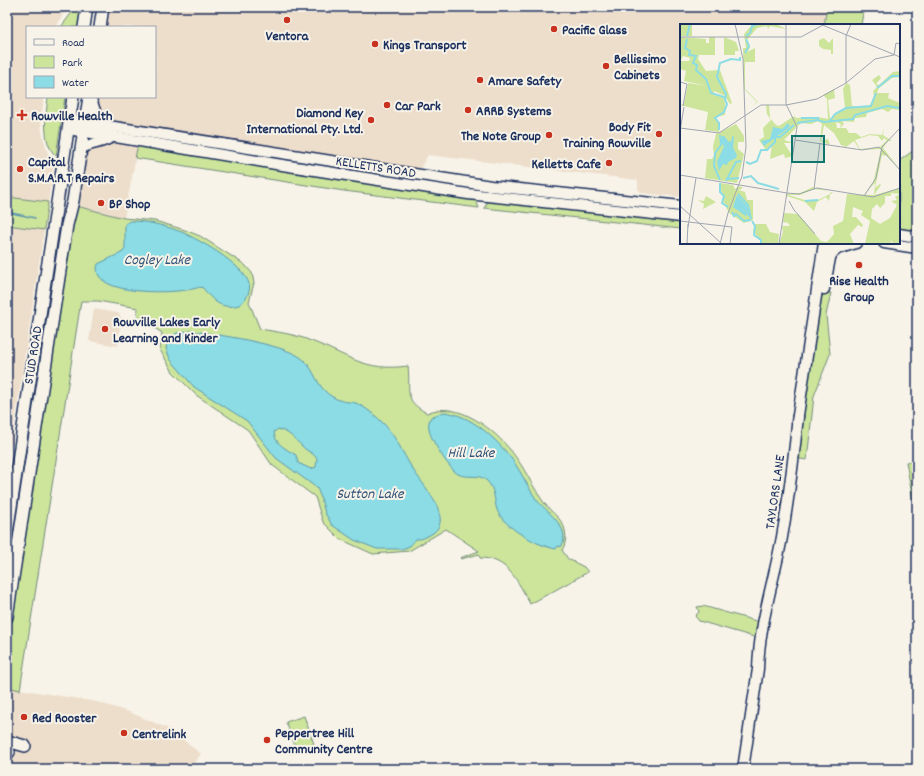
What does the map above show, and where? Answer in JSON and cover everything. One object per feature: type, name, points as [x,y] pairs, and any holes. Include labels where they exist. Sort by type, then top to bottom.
[{"type":"highway","points":[[84,26],[87,7]]},
{"type":"highway","points":[[100,26],[103,7]]},
{"type":"highway","name":"STUD ROAD","points":[[7,533],[9,509],[18,460],[73,98]]},
{"type":"highway","points":[[89,98],[96,115],[111,131]]},
{"type":"highway","name":"STUD ROAD","points":[[7,617],[67,225],[89,98]]},
{"type":"highway","points":[[7,470],[18,460]]},
{"type":"highway","points":[[8,749],[25,746]]},
{"type":"main road","name":"KELLETTS ROAD","points":[[69,124],[492,186],[680,206]]},
{"type":"main road","name":"KELLETTS ROAD","points":[[111,131],[276,164],[482,196],[680,217]]},
{"type":"main road","points":[[81,148],[93,143],[106,141],[111,131]]},
{"type":"main road","points":[[900,234],[917,237]]},
{"type":"main road","points":[[816,244],[822,262]]},
{"type":"main road","name":"TAYLORS LANE","points":[[821,287],[824,244]]},
{"type":"main road","name":"TAYLORS LANE","points":[[743,769],[758,669],[763,653],[770,613],[776,537],[821,287],[833,244]]},
{"type":"main road","points":[[831,255],[836,249],[853,244]]},
{"type":"main road","points":[[891,244],[917,248]]},
{"type":"shaded area","points":[[7,7],[71,7],[63,14],[57,26],[26,26],[26,98],[44,98],[41,120],[42,133],[48,154],[54,163],[48,202],[7,197]]},
{"type":"shaded area","points":[[103,7],[827,7],[824,24],[680,24],[680,197],[642,193],[638,189],[638,180],[428,155],[416,175],[108,127],[93,104],[94,98],[156,98],[156,26],[100,26]]},
{"type":"shaded area","points":[[139,140],[124,218],[72,205],[81,148],[93,143]]},
{"type":"shaded area","points":[[7,225],[44,230],[9,459],[7,461]]},
{"type":"shaded area","name":"Rowville Lakes Early Learning and Kinder","points":[[94,309],[118,313],[121,317],[118,346],[89,341]]},
{"type":"shaded area","points":[[7,687],[97,702],[129,712],[169,729],[201,754],[189,769],[7,769]]},
{"type":"green space","points":[[82,7],[79,26],[62,26],[73,11]]},
{"type":"green space","points":[[827,7],[864,7],[861,24],[824,24]]},
{"type":"green space","points":[[48,98],[65,98],[56,156],[51,150],[46,136]]},
{"type":"green space","points":[[139,140],[475,198],[479,208],[344,191],[135,158]]},
{"type":"green space","points":[[917,148],[917,237],[900,234],[900,160]]},
{"type":"green space","points":[[7,197],[48,202],[44,230],[7,225]]},
{"type":"green space","points":[[491,197],[680,217],[680,229],[484,208]]},
{"type":"green space","points":[[72,205],[124,218],[155,221],[185,230],[200,236],[236,259],[245,265],[252,273],[254,283],[249,302],[260,329],[299,337],[324,346],[357,361],[380,367],[408,366],[409,394],[414,404],[419,408],[427,413],[439,410],[451,410],[463,413],[486,426],[505,443],[521,465],[545,504],[563,524],[566,539],[562,550],[568,559],[584,567],[588,572],[530,604],[511,573],[498,562],[480,558],[479,554],[461,559],[460,558],[479,551],[446,529],[409,551],[373,554],[340,539],[323,522],[315,497],[272,465],[248,430],[196,395],[173,372],[160,350],[162,333],[137,316],[138,308],[98,301],[81,301],[20,690],[7,687],[7,614]]},
{"type":"green space","points":[[823,292],[831,293],[826,315],[830,354],[814,396],[807,460],[794,458],[807,355]]},
{"type":"green space","points":[[917,460],[917,505],[913,500],[906,462]]},
{"type":"green space","points":[[703,606],[763,623],[761,639],[699,621],[695,616],[699,612],[697,607]]},
{"type":"green space","points":[[304,716],[314,744],[297,751],[286,722]]},
{"type":"water","name":"Cogley Lake","points":[[130,221],[165,226],[184,233],[218,252],[238,268],[245,276],[249,284],[249,293],[244,301],[239,305],[222,305],[210,297],[203,288],[200,287],[157,292],[121,288],[107,283],[99,275],[98,264],[123,252],[125,248],[125,224]]},
{"type":"water","name":"Sutton Lake","points":[[191,331],[248,340],[291,352],[300,357],[312,370],[327,393],[338,400],[353,402],[362,406],[375,415],[386,426],[434,500],[440,519],[439,527],[433,533],[423,538],[416,539],[410,546],[402,549],[377,549],[354,540],[332,525],[325,513],[317,488],[276,458],[247,421],[194,387],[170,359],[166,348],[169,339],[177,333]],"holes":[[[278,429],[292,436],[304,448],[312,453],[317,459],[316,467],[311,469],[298,463],[296,455],[276,440],[274,432]]]},
{"type":"water","name":"Hill Lake","points":[[443,412],[453,414],[474,423],[492,437],[508,454],[536,499],[561,527],[564,540],[561,547],[558,546],[556,549],[549,547],[522,535],[501,517],[497,510],[493,491],[487,481],[481,477],[465,476],[454,471],[445,460],[430,434],[429,423],[431,417]]},
{"type":"waterway","points":[[7,212],[35,218]]},
{"type":"place","name":"Ventora","points":[[287,20]]},
{"type":"place","name":"Pacific Glass","points":[[554,29]]},
{"type":"place","name":"Kings Transport","points":[[375,44]]},
{"type":"place","name":"Bellissimo Cabinets","points":[[606,66]]},
{"type":"place","name":"Amare Safety","points":[[480,80]]},
{"type":"place","name":"Car Park","points":[[387,105]]},
{"type":"place","name":"ARRB Systems","points":[[468,110]]},
{"type":"place","name":"Rowville Health","points":[[22,115]]},
{"type":"place","name":"Diamond Key International Pty. Ltd.","points":[[371,120]]},
{"type":"place","name":"Body Fit Training Rowville","points":[[659,134]]},
{"type":"place","name":"The Note Group","points":[[549,135]]},
{"type":"place","name":"Kelletts Cafe","points":[[609,163]]},
{"type":"place","name":"Capital S.M.A.R.T Repairs","points":[[20,169]]},
{"type":"place","name":"BP Shop","points":[[101,203]]},
{"type":"place","name":"Rise Health Group","points":[[859,265]]},
{"type":"place","name":"Rowville Lakes Early Learning and Kinder","points":[[105,329]]},
{"type":"place","name":"Red Rooster","points":[[24,717]]},
{"type":"place","name":"Centrelink","points":[[124,733]]},
{"type":"place","name":"Peppertree Hill Community Centre","points":[[267,740]]}]
